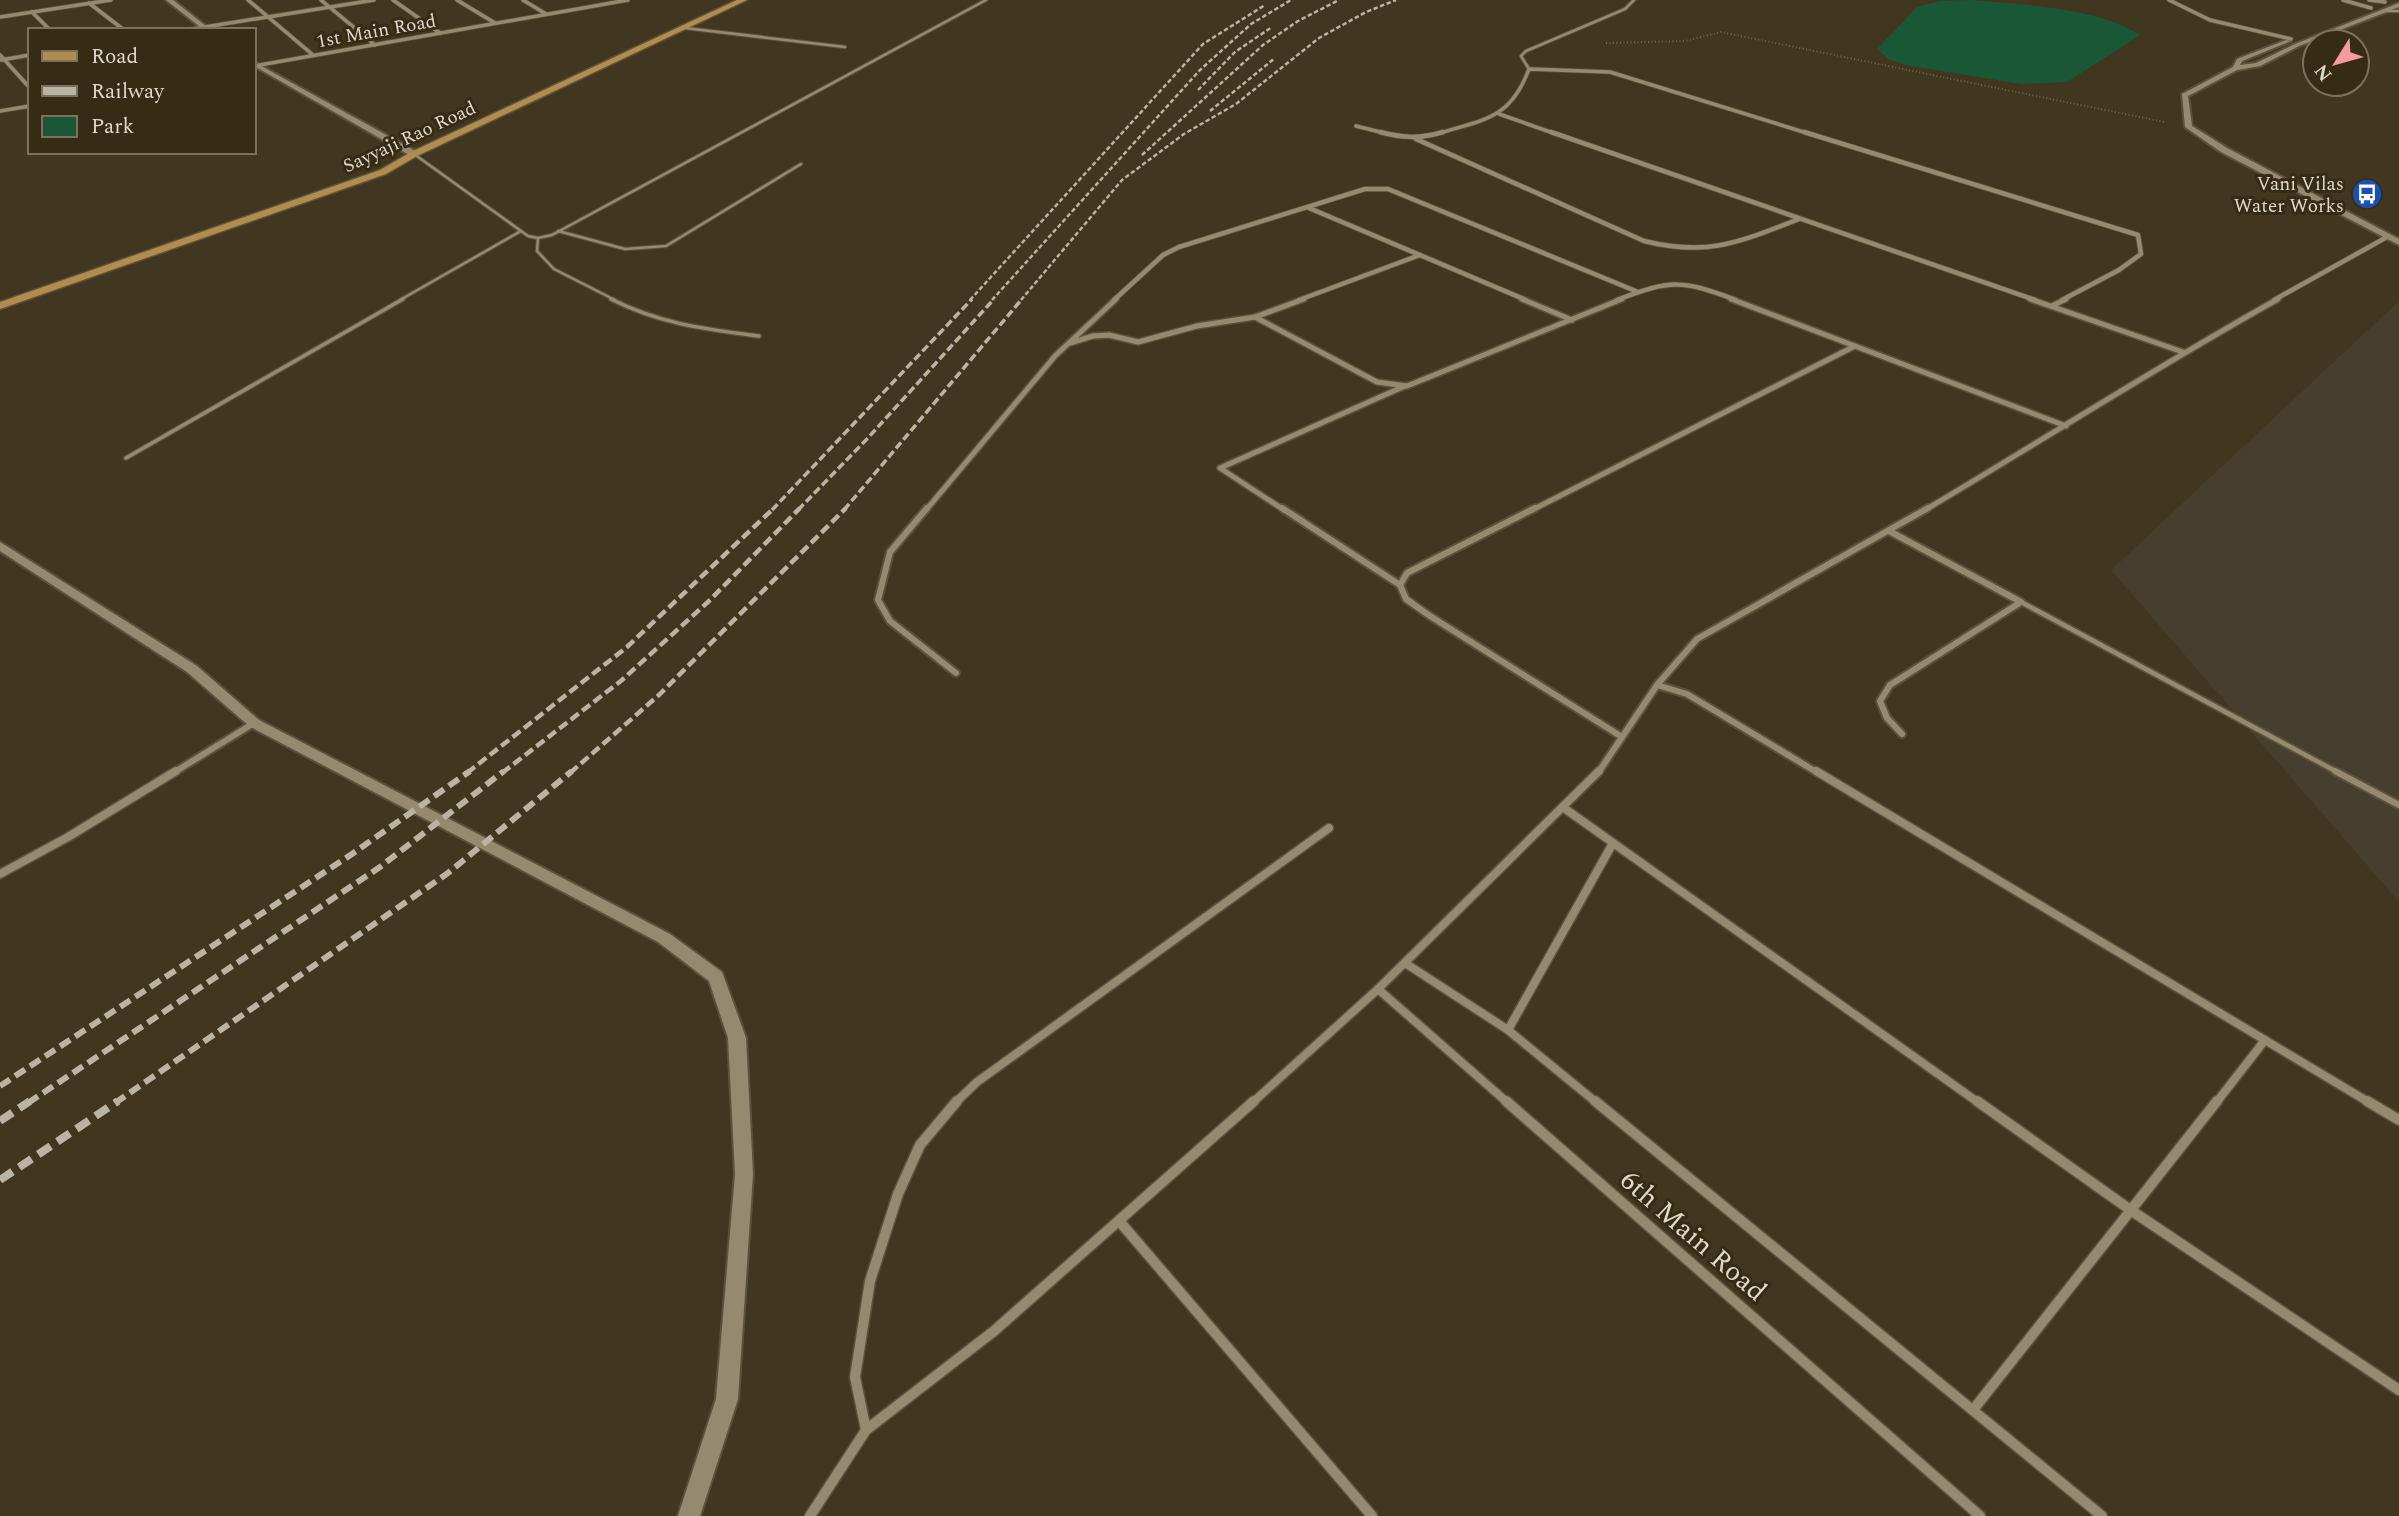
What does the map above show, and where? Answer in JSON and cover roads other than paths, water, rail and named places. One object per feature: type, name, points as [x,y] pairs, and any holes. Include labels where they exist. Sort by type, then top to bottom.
[{"type":"main road","points":[[169,0],[206,28]]},
{"type":"main road","name":"Sayyaji Rao Road","points":[[0,306],[383,172],[414,154],[743,0]]},
{"type":"main road","points":[[2235,68],[2239,60],[2370,4],[2387,1],[2399,5]]},
{"type":"main road","points":[[2370,4],[2385,11]]},
{"type":"main road","points":[[2399,5],[2297,45],[2258,65],[2235,68],[2184,95],[2189,127],[2224,150],[2399,242]]},
{"type":"main road","points":[[256,66],[414,154]]},
{"type":"main road","points":[[0,546],[192,669],[254,723],[664,938],[716,977],[737,1038],[744,1174],[727,1399],[688,1516]]},
{"type":"street","points":[[0,17],[111,0]]},
{"type":"street","points":[[248,0],[313,55]]},
{"type":"street","points":[[321,0],[375,44]]},
{"type":"street","points":[[206,28],[374,0]]},
{"type":"street","points":[[393,0],[440,33]]},
{"type":"street","points":[[457,0],[495,23]]},
{"type":"street","points":[[523,0],[547,14]]},
{"type":"street","points":[[593,0],[601,5]]},
{"type":"street","name":"1st Main Road","points":[[256,65],[628,0]]},
{"type":"street","points":[[2169,0],[2210,20],[2291,39]]},
{"type":"street","points":[[2343,0],[2370,4]]},
{"type":"street","points":[[89,3],[121,28]]},
{"type":"street","points":[[32,12],[48,28]]},
{"type":"street","points":[[1,58],[28,55]]},
{"type":"street","points":[[1,58],[28,86]]},
{"type":"street","points":[[1416,138],[1499,114],[1520,93],[1529,69],[1611,72],[2138,235],[2141,254],[2119,270],[2052,306]]},
{"type":"street","points":[[0,111],[28,106]]},
{"type":"street","points":[[1499,114],[2183,352]]},
{"type":"street","points":[[1356,126],[1416,138],[1644,241],[1674,250],[1721,248],[1800,219]]},
{"type":"street","points":[[956,673],[890,621],[878,600],[890,552],[1066,345],[1163,255],[1179,247],[1365,189],[1388,189],[1637,292]]},
{"type":"street","points":[[1308,208],[1572,320]]},
{"type":"street","points":[[810,1516],[866,1430],[994,1331],[1120,1222],[1378,989],[1594,779],[1657,685],[1697,639],[1889,531],[2066,426],[2183,352],[2387,237]]},
{"type":"street","points":[[1066,345],[1093,336],[1109,335],[1138,342],[1197,326],[1255,317],[1420,255]]},
{"type":"street","points":[[1622,737],[1430,616],[1406,598],[1399,585],[1220,468],[1407,386],[1637,292],[1676,283],[1695,285],[2066,426]]},
{"type":"street","points":[[1255,317],[1377,382],[1407,386]]},
{"type":"street","points":[[1399,585],[1407,573],[1855,346]]},
{"type":"street","points":[[1889,531],[2021,602],[1890,685],[1880,701],[1886,718],[1902,734]]},
{"type":"street","points":[[1657,685],[1687,694],[2399,1119]]},
{"type":"street","points":[[0,874],[68,837],[254,723]]},
{"type":"street","points":[[1564,808],[2132,1211],[2399,1390]]},
{"type":"street","points":[[866,1430],[855,1377],[870,1281],[898,1194],[920,1145],[947,1110],[976,1082],[1329,828]]},
{"type":"street","points":[[1508,1030],[1613,843]]},
{"type":"street","points":[[1405,963],[1508,1030],[2102,1516]]},
{"type":"street","name":"6th Main Road","points":[[1378,989],[1980,1516]]},
{"type":"street","points":[[1973,1410],[2265,1040]]},
{"type":"street","points":[[1120,1222],[1372,1516]]},
{"type":"lane","points":[[414,154],[521,231],[538,238],[558,231],[986,0]]},
{"type":"lane","points":[[1529,69],[1521,61],[1521,56],[1527,51],[1625,9],[1633,0]]},
{"type":"lane","points":[[2385,11],[2399,11]]},
{"type":"lane","points":[[685,27],[845,47]]},
{"type":"lane","points":[[558,231],[628,252],[653,250],[666,246],[801,164]]},
{"type":"lane","points":[[126,458],[521,231]]},
{"type":"lane","points":[[538,238],[537,251],[554,269],[643,315],[689,327],[759,337]]},
{"type":"lane","points":[[2021,602],[2399,806]]},
{"type":"railway","points":[[992,300],[1200,70],[1251,24],[1291,0]]},
{"type":"railway","points":[[1142,155],[1263,45],[1298,21],[1339,0]]},
{"type":"railway","points":[[1021,300],[1122,180],[1184,134],[1236,104],[1319,38],[1366,12],[1396,0]]},
{"type":"railway","points":[[970,300],[1203,44],[1265,5]]},
{"type":"railway","points":[[1198,90],[1235,52],[1272,27]]},
{"type":"railway","points":[[1210,111],[1275,58]]},
{"type":"railway","points":[[773,509],[972,299]]},
{"type":"railway","points":[[798,510],[867,439],[994,299]]},
{"type":"railway","points":[[844,510],[1022,299]]},
{"type":"railway","points":[[502,773],[622,680],[709,601],[800,508]]},
{"type":"railway","points":[[467,773],[627,647],[773,509]]},
{"type":"railway","points":[[570,773],[660,694],[844,510]]},
{"type":"railway","points":[[0,1086],[352,854],[470,771]]},
{"type":"railway","points":[[28,1103],[380,867],[504,771]]},
{"type":"railway","points":[[115,1103],[448,873],[572,771]]},
{"type":"railway","points":[[0,1121],[30,1101]]},
{"type":"railway","points":[[0,1180],[118,1101]]},
{"type":"place","name":"Vani Vilas Water Works","points":[[2367,194]]}]
